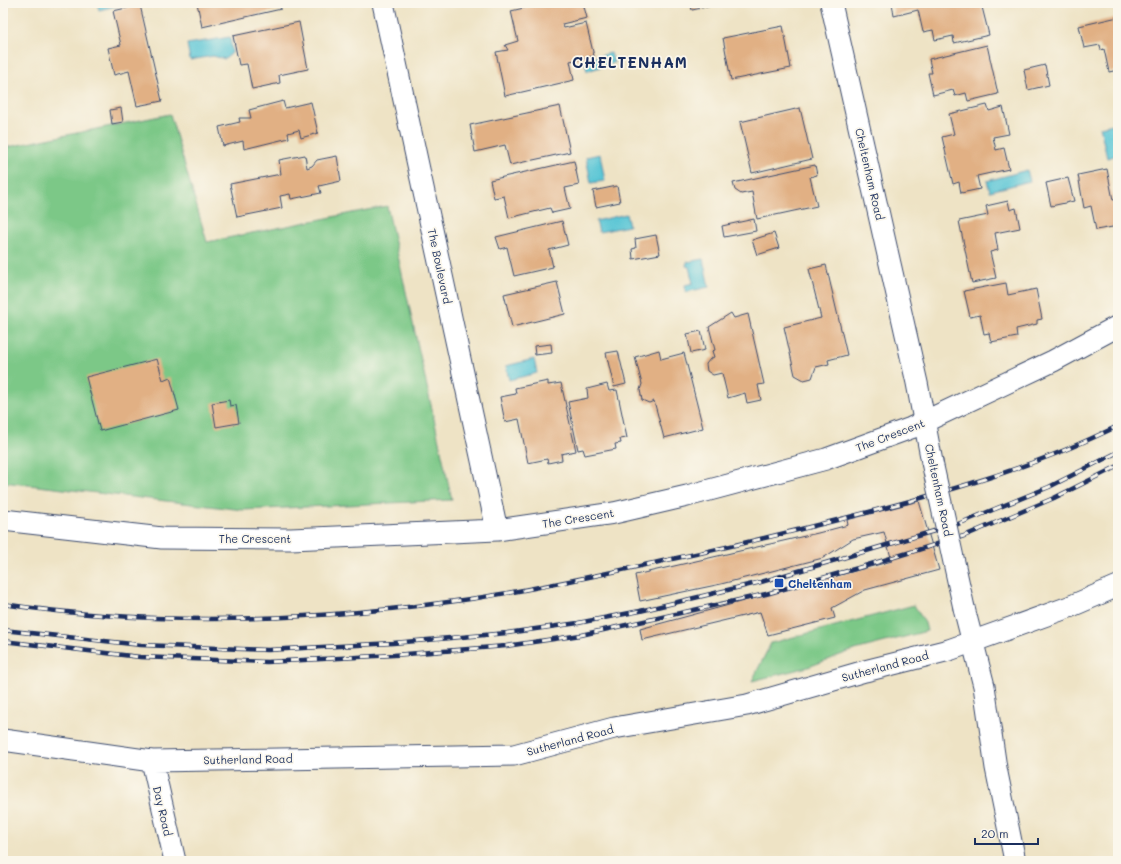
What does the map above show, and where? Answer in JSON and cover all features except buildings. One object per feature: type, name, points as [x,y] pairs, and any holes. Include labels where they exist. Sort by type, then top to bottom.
[{"type":"street","name":"The Boulevard","points":[[383,3],[497,530]]},
{"type":"street","name":"Cheltenham Road","points":[[831,3],[925,422],[932,462],[964,608],[984,686],[996,768],[1015,861]]},
{"type":"street","name":"The Crescent","points":[[3,520],[162,538],[291,539],[497,530],[614,513],[687,496],[826,459],[887,437],[925,422],[1053,361],[1118,326]]},
{"type":"street","name":"Sutherland Road","points":[[3,740],[152,761],[514,755],[614,728],[747,705],[864,671],[949,650],[1069,607],[1118,586]]},
{"type":"street","name":"Day Road","points":[[152,761],[175,861]]},
{"type":"green space","points":[[170,114],[207,242],[387,206],[452,500],[243,510],[3,482],[3,148]]},
{"type":"green space","points":[[914,605],[925,623],[927,631],[851,651],[808,667],[752,681],[771,643]]},
{"type":"water","points":[[97,3],[128,3],[99,10]]},
{"type":"water","points":[[230,37],[232,53],[225,59],[213,56],[190,60],[187,44]]},
{"type":"water","points":[[611,53],[614,63],[587,71],[584,60]]},
{"type":"water","points":[[1113,124],[1118,155],[1107,158],[1100,127]]},
{"type":"water","points":[[600,154],[605,181],[591,183],[586,157]]},
{"type":"water","points":[[1027,170],[1030,181],[990,191],[987,181]]},
{"type":"water","points":[[626,214],[629,226],[599,232],[596,221]]},
{"type":"water","points":[[703,259],[709,287],[686,292],[685,285],[693,283],[689,267],[686,266],[687,262]]},
{"type":"water","points":[[534,359],[537,373],[509,380],[506,366]]},
{"type":"railway","points":[[3,604],[62,612],[121,616],[181,619],[240,619],[359,612],[418,606],[504,594],[558,584],[713,550],[893,506],[1013,470],[1067,449],[1118,426]]},
{"type":"railway","points":[[3,630],[141,645],[268,650],[393,643],[507,633],[578,623],[640,611],[761,582],[958,524],[1049,487],[1118,452]]},
{"type":"railway","points":[[3,641],[140,657],[267,662],[394,655],[506,646],[581,635],[766,594],[964,536],[1054,498],[1118,466]]},
{"type":"place","name":"Cheltenham","points":[[779,583]]},
{"type":"district","name":"CHELTENHAM","points":[[630,62]]}]
